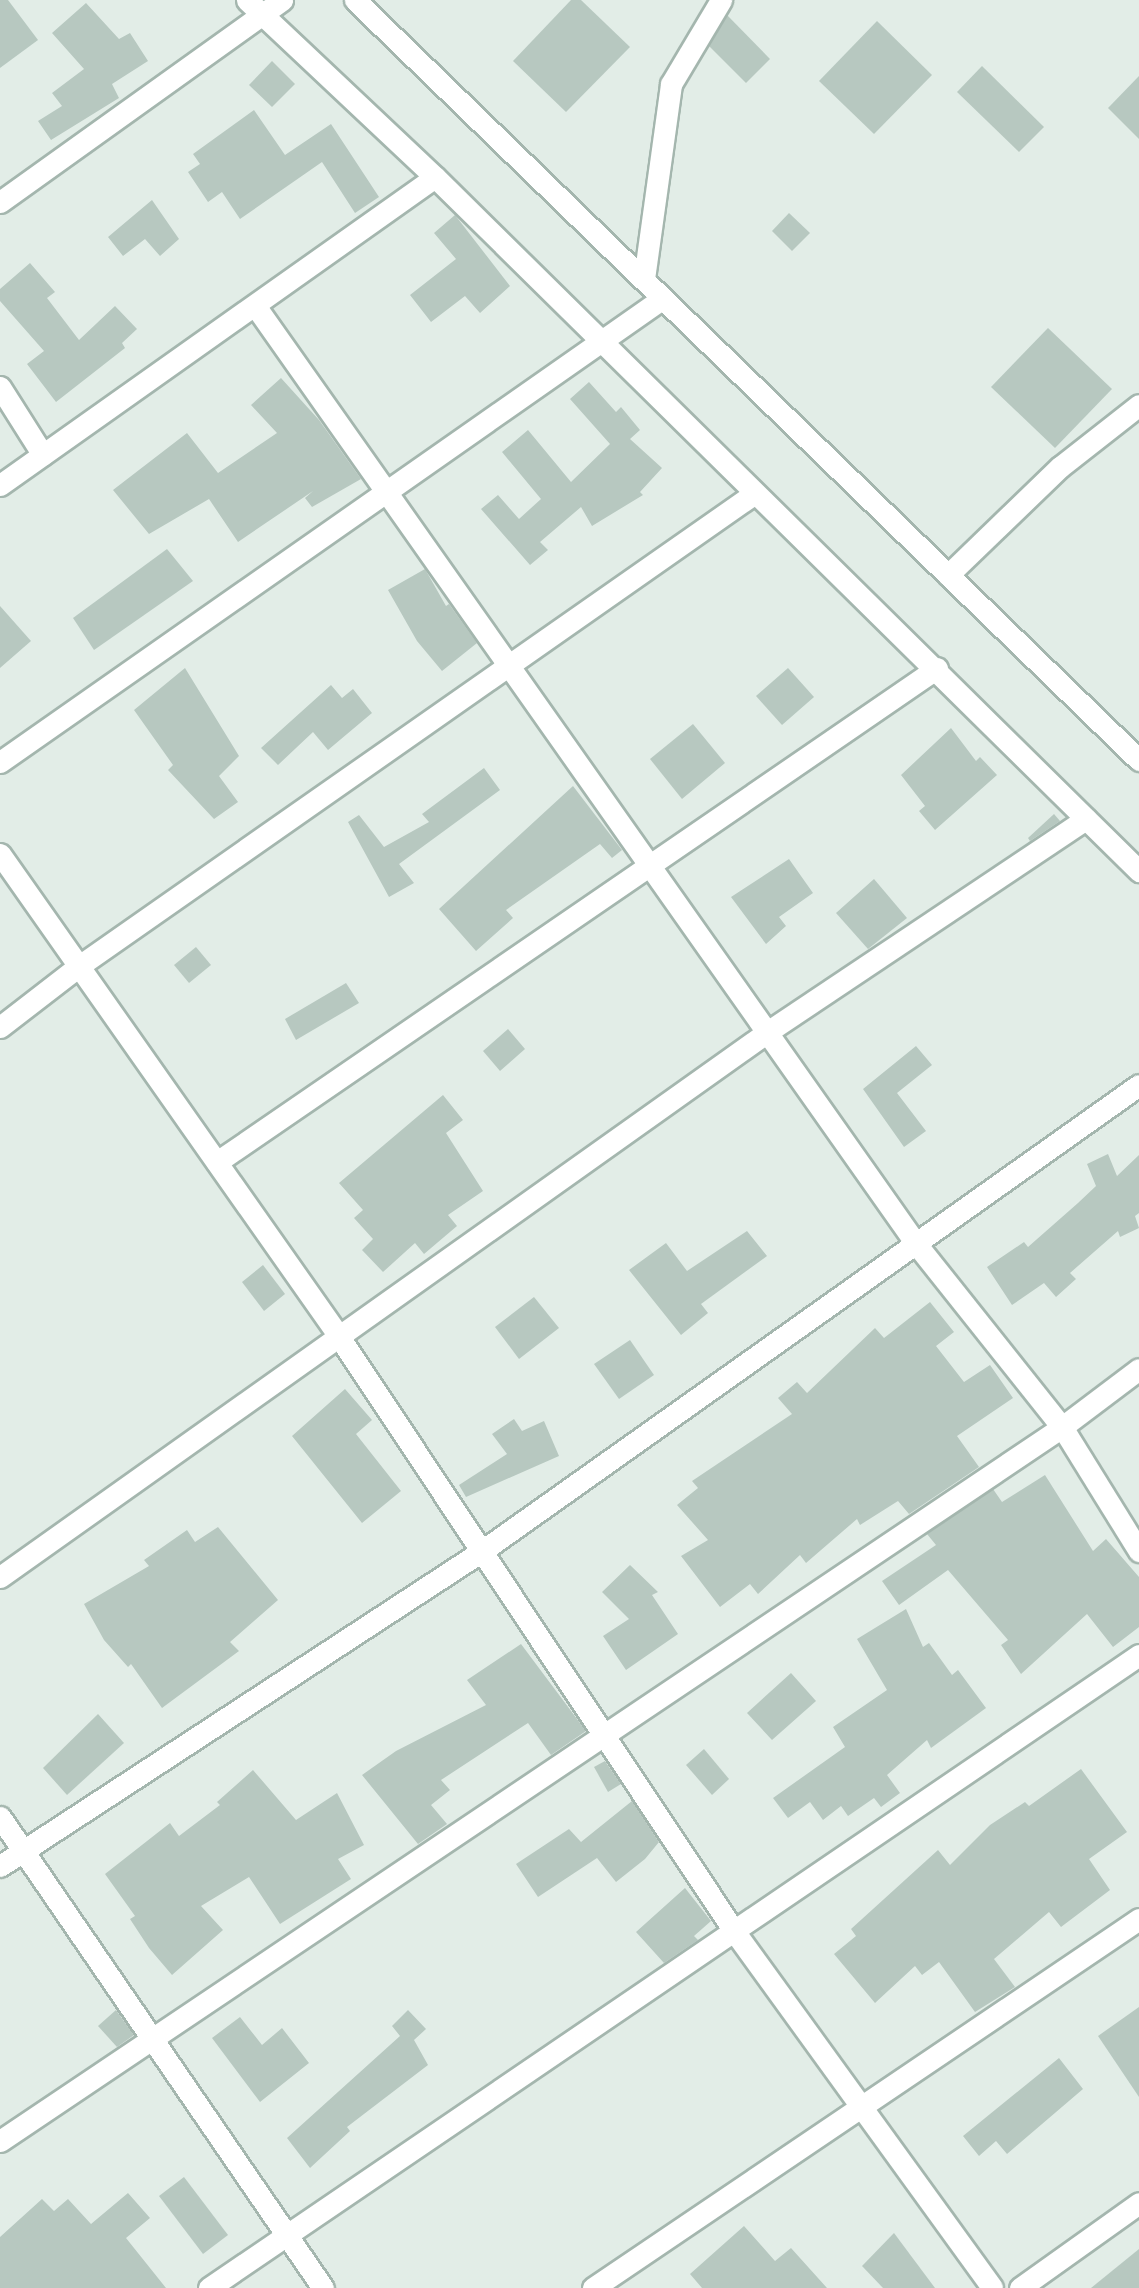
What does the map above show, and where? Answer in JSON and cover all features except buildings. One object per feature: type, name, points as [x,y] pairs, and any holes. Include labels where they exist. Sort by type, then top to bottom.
[{"type":"street","points":[[0,202],[254,8],[282,0]]},
{"type":"street","points":[[355,0],[1139,760]]},
{"type":"street","points":[[644,279],[671,84],[721,0]]},
{"type":"street","points":[[254,8],[435,177],[755,493],[937,668],[1139,871]]},
{"type":"street","points":[[0,485],[256,307],[435,177]]},
{"type":"street","points":[[0,762],[605,343],[663,298]]},
{"type":"street","points":[[256,307],[917,1245],[1062,1427],[1139,1551]]},
{"type":"street","points":[[0,387],[43,455]]},
{"type":"street","points":[[948,575],[1060,467],[1139,405]]},
{"type":"street","points":[[0,1027],[79,966],[755,493]]},
{"type":"street","points":[[217,1163],[648,863],[937,668]]},
{"type":"street","points":[[0,1577],[766,1034],[1086,818]]},
{"type":"street","points":[[0,853],[338,1335],[734,1931],[860,2110],[992,2288]]},
{"type":"street","points":[[0,1866],[482,1551],[1139,1085]]},
{"type":"street","points":[[0,2141],[152,2036],[605,1736],[1062,1427],[1139,1369]]},
{"type":"street","points":[[209,2288],[1139,1655]]},
{"type":"street","points":[[0,1817],[323,2288]]},
{"type":"street","points":[[593,2288],[1139,1919]]},
{"type":"street","points":[[1020,2288],[1139,2203]]}]
